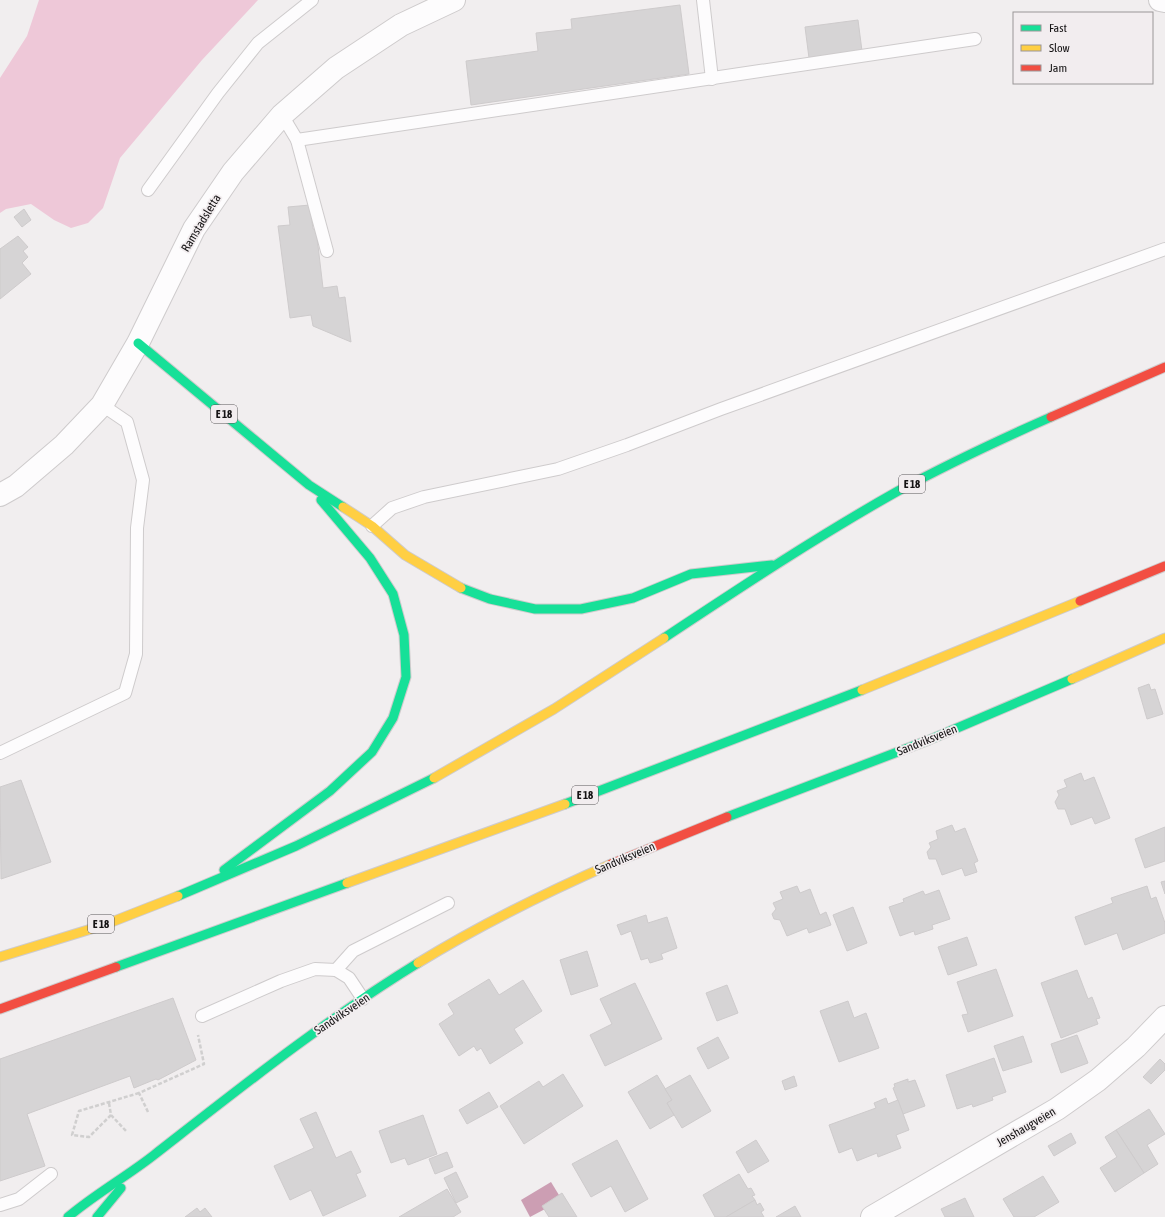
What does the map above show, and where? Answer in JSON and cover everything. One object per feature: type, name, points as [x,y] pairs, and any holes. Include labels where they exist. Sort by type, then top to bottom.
[{"type":"main road","name":"E 18","points":[[138,343],[309,485],[372,526],[406,555],[425,568],[465,590],[490,599],[535,609],[581,609],[608,604],[652,591],[691,574],[777,564]]},
{"type":"main road","name":"E 18","points":[[0,957],[134,914],[253,866],[320,836],[452,769],[567,700],[777,564],[863,511],[947,466],[1165,367]]},
{"type":"main road","name":"E 18","points":[[201,887],[330,791],[372,752],[393,718],[406,677],[404,635],[393,594],[370,558],[309,485]]},
{"type":"main road","name":"E 18","points":[[0,1009],[560,805],[698,753],[1011,630],[1165,566]]},
{"type":"main road","name":"Sandviksveien","points":[[68,1217],[135,1170],[226,1097],[299,1043],[363,999],[467,934],[519,906],[575,879],[697,828],[929,740],[1019,703],[1165,638]]},
{"type":"main road","name":"Sandviksveien","points":[[97,1217],[135,1170]]},
{"type":"street","name":"Ramstadsletta","points":[[0,495],[16,486],[64,445],[102,405],[138,343],[194,229],[233,172],[282,115],[336,68],[401,25],[454,0]]},
{"type":"street","points":[[1160,0],[1165,1]]},
{"type":"street","name":"Jenshaugveien","points":[[872,1217],[1057,1109],[1098,1080],[1136,1048],[1165,1017]]},
{"type":"lane","points":[[148,190],[218,93],[258,43],[312,0]]},
{"type":"lane","points":[[703,0],[712,79]]},
{"type":"lane","points":[[297,140],[975,39]]},
{"type":"lane","points":[[282,115],[297,140],[327,251]]},
{"type":"lane","points":[[372,526],[392,508],[424,497],[558,469],[628,445],[721,409],[1165,249]]},
{"type":"lane","points":[[0,753],[125,693],[136,654],[137,528],[143,480],[127,422],[102,405]]},
{"type":"lane","points":[[336,970],[352,951],[448,903]]},
{"type":"lane","points":[[202,1016],[281,981],[315,969],[336,970],[349,978],[363,999]]},
{"type":"lane","points":[[0,1205],[19,1199],[51,1174]]},
{"type":"path","points":[[111,1115],[88,1137],[72,1135],[79,1111],[139,1093],[204,1064],[196,1026],[202,1016]]},
{"type":"path","points":[[139,1093],[148,1112]]},
{"type":"path","points":[[109,1103],[111,1115],[126,1131]]},
{"type":"shaded area","points":[[39,0],[258,0],[202,60],[120,158],[103,208],[88,223],[71,228],[54,220],[31,204],[6,209],[0,213],[0,78],[27,36]]},
{"type":"shaded area","points":[[551,1182],[562,1200],[530,1217],[521,1200]]},
{"type":"building","points":[[680,5],[689,74],[471,105],[466,61],[538,51],[536,33],[572,29],[571,19]]},
{"type":"building","points":[[858,20],[862,51],[809,58],[805,27]]},
{"type":"building","points":[[310,205],[313,229],[316,229],[323,288],[337,286],[339,298],[345,297],[351,342],[313,326],[311,315],[290,318],[278,226],[290,225],[288,207]]},
{"type":"building","points":[[24,209],[31,220],[22,227],[14,217]]},
{"type":"building","points":[[18,236],[28,247],[23,251],[28,257],[22,263],[31,274],[0,299],[0,249]]},
{"type":"building","points":[[1149,684],[1151,690],[1155,689],[1163,714],[1147,719],[1138,688]]},
{"type":"building","points":[[1081,773],[1084,781],[1094,777],[1110,818],[1095,824],[1092,817],[1071,825],[1065,809],[1058,809],[1055,802],[1059,795],[1057,791],[1067,787],[1064,780]]},
{"type":"building","points":[[21,780],[51,862],[1,879],[0,787]]},
{"type":"building","points":[[952,825],[955,832],[965,828],[978,861],[974,863],[977,872],[965,876],[962,868],[942,875],[936,859],[929,859],[927,852],[931,847],[929,843],[938,839],[936,831]]},
{"type":"building","points":[[1165,827],[1165,861],[1145,868],[1135,839]]},
{"type":"building","points":[[1165,881],[1165,894],[1161,882]]},
{"type":"building","points":[[797,886],[800,893],[810,889],[820,915],[826,912],[831,925],[809,933],[807,928],[787,936],[780,920],[774,919],[772,914],[776,909],[773,903],[783,899],[780,892]]},
{"type":"building","points":[[1147,886],[1151,899],[1156,897],[1165,923],[1165,933],[1123,950],[1117,933],[1085,945],[1075,917],[1113,903],[1111,898]]},
{"type":"building","points":[[939,890],[950,919],[932,925],[933,929],[915,935],[914,931],[900,936],[889,907],[904,902],[903,899],[923,891],[925,895]]},
{"type":"building","points":[[853,907],[867,943],[847,951],[833,915]]},
{"type":"building","points":[[646,915],[648,923],[667,917],[677,948],[661,954],[663,959],[650,963],[648,958],[641,960],[631,931],[621,935],[617,925]]},
{"type":"building","points":[[967,937],[977,965],[948,975],[938,947]]},
{"type":"building","points":[[587,951],[598,986],[571,995],[560,960]]},
{"type":"building","points":[[996,969],[1013,1016],[968,1032],[962,1015],[968,1014],[957,982]]},
{"type":"building","points":[[1077,970],[1088,999],[1092,997],[1100,1018],[1096,1019],[1098,1024],[1061,1038],[1041,983]]},
{"type":"building","points":[[489,979],[499,995],[523,980],[542,1011],[514,1029],[523,1043],[490,1064],[481,1048],[477,1051],[474,1046],[459,1056],[439,1024],[454,1014],[448,1004]]},
{"type":"building","points":[[635,983],[662,1039],[605,1066],[590,1035],[612,1024],[600,999]]},
{"type":"building","points":[[727,985],[738,1013],[717,1021],[706,993]]},
{"type":"building","points":[[173,998],[196,1060],[158,1080],[156,1079],[134,1088],[130,1076],[27,1114],[45,1166],[0,1181],[0,1059]]},
{"type":"building","points":[[848,1001],[854,1018],[866,1013],[879,1048],[839,1062],[820,1011]]},
{"type":"building","points":[[1077,1035],[1088,1063],[1061,1073],[1051,1044]]},
{"type":"building","points":[[1023,1036],[1032,1062],[1003,1071],[994,1046]]},
{"type":"building","points":[[718,1037],[729,1058],[708,1069],[697,1048]]},
{"type":"building","points":[[994,1058],[1006,1092],[992,1097],[993,1100],[973,1107],[972,1104],[957,1109],[946,1075]]},
{"type":"building","points":[[1160,1059],[1165,1064],[1165,1070],[1151,1084],[1143,1077]]},
{"type":"building","points":[[563,1074],[583,1106],[524,1144],[500,1106],[539,1081],[543,1087]]},
{"type":"building","points":[[657,1075],[672,1100],[667,1103],[674,1115],[650,1129],[628,1092]]},
{"type":"building","points":[[690,1075],[711,1111],[682,1128],[667,1103],[672,1100],[665,1089]]},
{"type":"building","points":[[794,1076],[797,1086],[785,1090],[782,1081]]},
{"type":"building","points":[[908,1079],[908,1082],[915,1080],[925,1106],[903,1114],[893,1088],[895,1087],[894,1084]]},
{"type":"building","points":[[489,1092],[498,1107],[467,1124],[459,1110]]},
{"type":"building","points":[[886,1098],[888,1104],[898,1100],[909,1130],[896,1135],[901,1148],[878,1157],[877,1153],[857,1161],[852,1148],[839,1153],[829,1125],[876,1108],[874,1103]]},
{"type":"building","points":[[1149,1109],[1165,1134],[1147,1145],[1158,1164],[1144,1173],[1116,1130]]},
{"type":"building","points":[[316,1112],[336,1158],[351,1151],[361,1172],[356,1174],[366,1196],[323,1216],[311,1190],[290,1200],[274,1166],[314,1148],[300,1119]]},
{"type":"building","points":[[423,1115],[437,1154],[408,1165],[405,1158],[391,1163],[379,1131]]},
{"type":"building","points":[[1116,1130],[1144,1173],[1115,1192],[1100,1168],[1117,1157],[1105,1137]]},
{"type":"building","points":[[1071,1133],[1076,1143],[1054,1156],[1048,1146]]},
{"type":"building","points":[[617,1140],[648,1199],[625,1212],[611,1186],[591,1197],[572,1164]]},
{"type":"building","points":[[756,1140],[769,1161],[748,1173],[736,1152]]},
{"type":"building","points":[[447,1152],[453,1167],[435,1174],[429,1159]]},
{"type":"building","points":[[456,1172],[468,1197],[456,1203],[444,1178]]},
{"type":"building","points":[[739,1174],[748,1189],[751,1188],[755,1195],[752,1196],[755,1200],[726,1217],[715,1217],[703,1195]]},
{"type":"building","points":[[1043,1176],[1059,1202],[1034,1217],[1014,1217],[1003,1199]]},
{"type":"building","points":[[447,1189],[461,1212],[453,1217],[399,1217]]},
{"type":"building","points":[[562,1193],[577,1217],[549,1217],[542,1206]]},
{"type":"building","points":[[965,1198],[974,1217],[945,1217],[941,1209]]},
{"type":"building","points":[[755,1200],[757,1205],[760,1203],[764,1210],[761,1212],[764,1217],[726,1217]]},
{"type":"building","points":[[795,1206],[801,1217],[776,1217]]},
{"type":"building","points":[[197,1208],[200,1212],[205,1208],[212,1217],[185,1217]]},
{"type":"traffic: fast","points":[[138,343],[309,485],[343,507]]},
{"type":"traffic: fast","points":[[664,638],[809,544],[868,508],[974,452],[1051,417]]},
{"type":"traffic: fast","points":[[224,870],[330,791],[372,752],[393,718],[406,677],[404,635],[393,594],[370,558],[321,500]]},
{"type":"traffic: fast","points":[[461,588],[490,599],[535,609],[581,609],[633,598],[691,574],[772,565]]},
{"type":"traffic: fast","points":[[727,817],[929,740],[1072,679]]},
{"type":"traffic: fast","points":[[565,804],[862,690]]},
{"type":"traffic: fast","points":[[178,896],[296,846],[434,778]]},
{"type":"traffic: fast","points":[[116,967],[347,883]]},
{"type":"traffic: fast","points":[[68,1217],[143,1163],[316,1031],[418,963]]},
{"type":"traffic: fast","points":[[97,1217],[121,1188]]},
{"type":"traffic: slow","points":[[343,507],[372,526],[405,555],[461,588]]},
{"type":"traffic: slow","points":[[862,690],[1080,601]]},
{"type":"traffic: slow","points":[[434,778],[554,709],[664,638]]},
{"type":"traffic: slow","points":[[1072,679],[1165,638]]},
{"type":"traffic: slow","points":[[347,883],[565,804]]},
{"type":"traffic: slow","points":[[418,963],[513,910],[611,864]]},
{"type":"traffic: slow","points":[[0,957],[104,925],[178,896]]},
{"type":"traffic: jam","points":[[1051,417],[1165,367]]},
{"type":"traffic: jam","points":[[1080,601],[1165,566]]},
{"type":"traffic: jam","points":[[611,864],[727,817]]},
{"type":"traffic: jam","points":[[0,1009],[116,967]]}]
